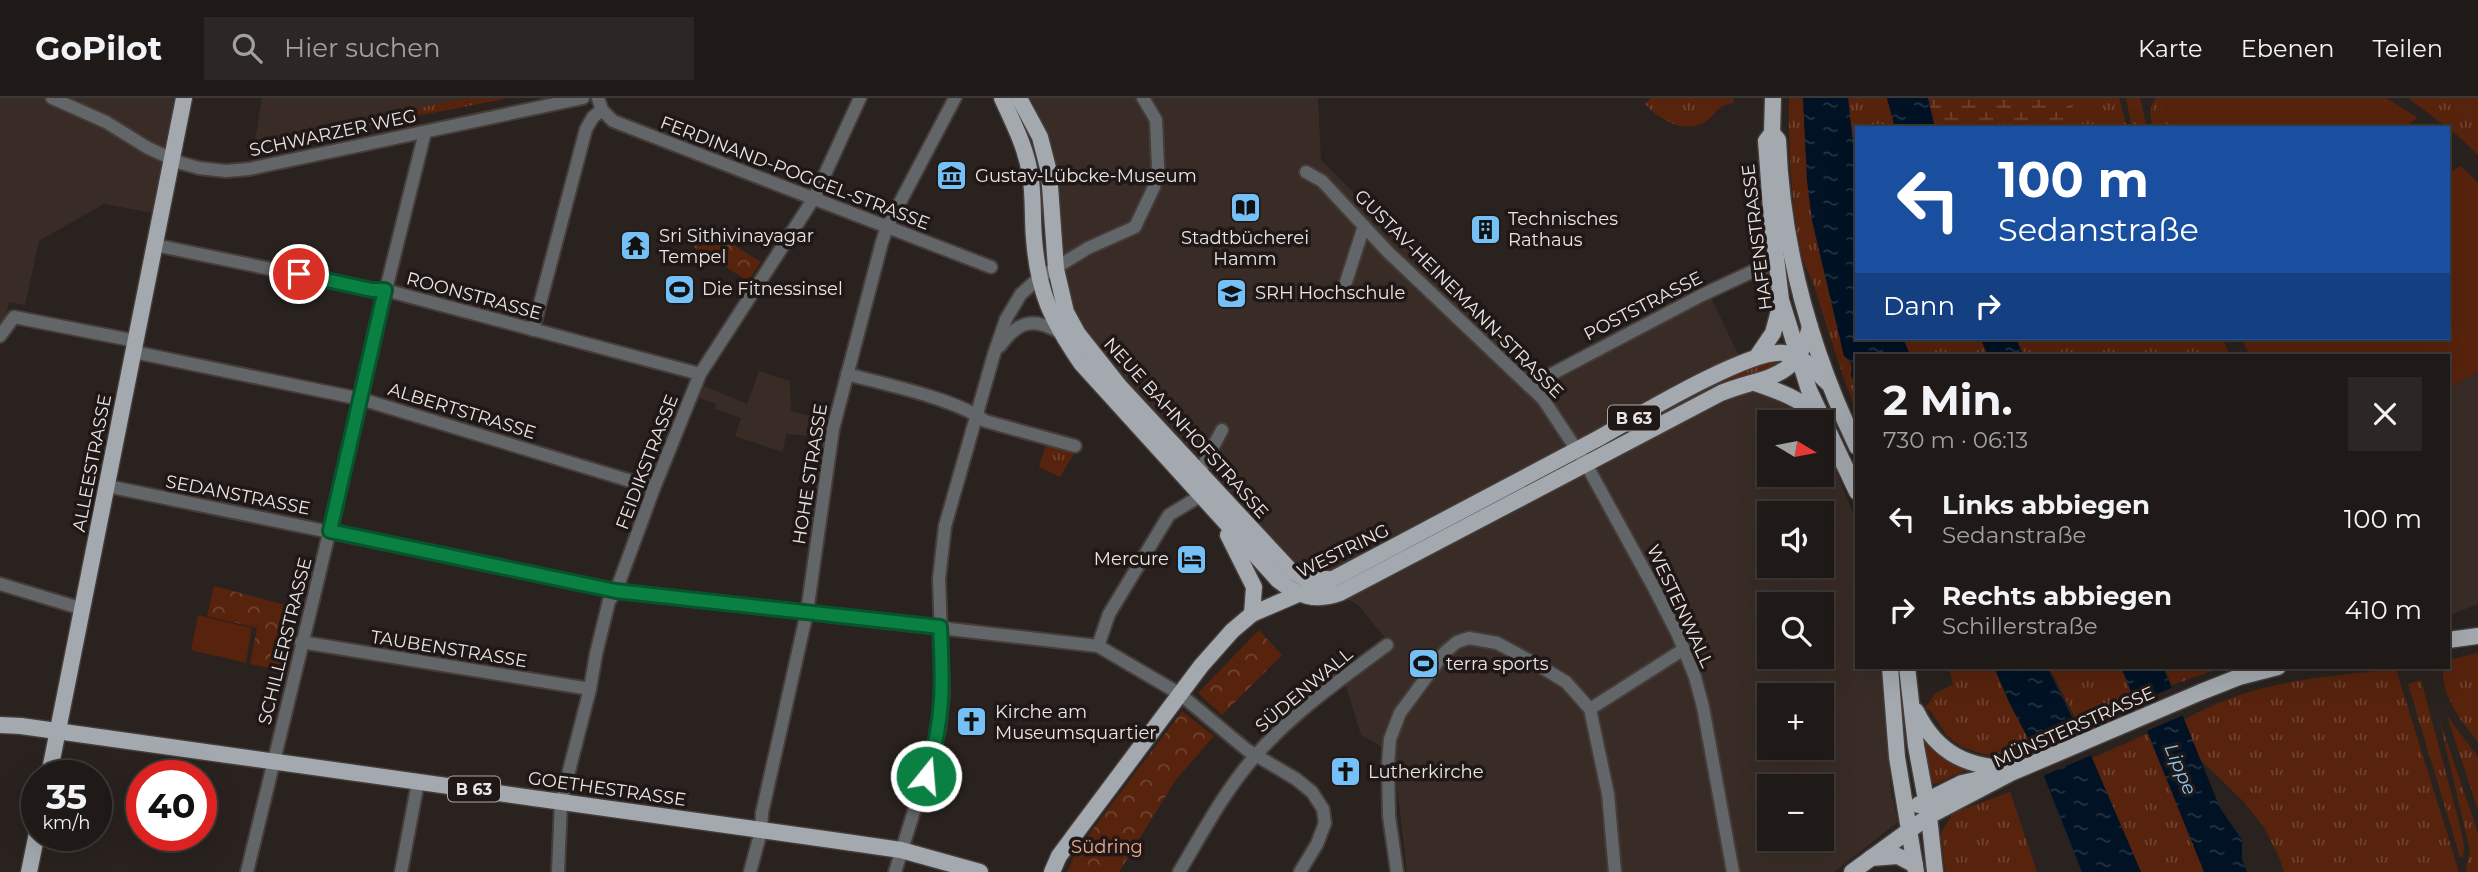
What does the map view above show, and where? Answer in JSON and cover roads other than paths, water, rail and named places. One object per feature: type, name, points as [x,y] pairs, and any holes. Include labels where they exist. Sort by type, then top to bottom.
[{"type":"main road","name":"ALLEESTRASSE","points":[[52,760],[184,98]]},
{"type":"main road","name":"NEUE BAHNHOFSTRASSE","points":[[1002,98],[1026,154],[1031,177],[1039,278],[1050,314],[1059,332],[1081,363],[1200,496],[1278,580],[1298,594]]},
{"type":"main road","name":"NEUE BAHNHOFSTRASSE","points":[[1019,98],[1040,137],[1049,172],[1056,268],[1066,312],[1082,340],[1120,387],[1290,570],[1306,579],[1334,579]]},
{"type":"main road","name":"HAFENSTRASSE","points":[[1773,98],[1772,133],[1766,141],[1781,300],[1817,410]]},
{"type":"main road","name":"HAFENSTRASSE","points":[[1772,133],[1778,140],[1792,258],[1810,327],[1828,383],[1855,443]]},
{"type":"main road","points":[[1758,355],[1774,329],[1781,300]]},
{"type":"main road","points":[[1755,383],[1786,370],[1798,357],[1810,327]]},
{"type":"main road","name":"B 63","points":[[1582,457],[1650,409],[1758,355],[1781,352],[1798,357]]},
{"type":"main road","points":[[1798,357],[1828,383]]},
{"type":"main road","points":[[1755,383],[1805,404],[1812,410]]},
{"type":"main road","name":"B 63","points":[[1582,457],[1721,393],[1755,383]]},
{"type":"main road","name":"HAFENSTRASSE","points":[[1834,445],[1855,488]]},
{"type":"main road","name":"WESTRING","points":[[1298,594],[1334,579],[1582,457]]},
{"type":"main road","name":"WESTRING","points":[[1298,594],[1321,598],[1340,593],[1582,457]]},
{"type":"main road","points":[[1218,514],[1254,587],[1252,614]]},
{"type":"main road","name":"B 63","points":[[1052,872],[1065,847],[1217,646],[1252,614],[1298,594]]},
{"type":"main road","points":[[2463,638],[2478,629]]},
{"type":"main road","points":[[1890,669],[1896,746],[1916,869]]},
{"type":"main road","points":[[1907,669],[1935,872]]},
{"type":"main road","name":"MÜNSTERSTRASSE","points":[[1852,872],[1909,829],[2003,773],[2099,736],[2200,692],[2239,677],[2270,669]]},
{"type":"main road","points":[[1910,699],[1926,730],[1941,746],[1966,762],[2003,773]]},
{"type":"main road","name":"B 63","points":[[0,724],[59,731]]},
{"type":"main road","name":"GOETHESTRASSE","points":[[59,731],[901,850],[980,872]]},
{"type":"main road","points":[[1907,812],[1962,783],[2003,773]]},
{"type":"main road","points":[[29,872],[33,851]]},
{"type":"main road","points":[[1868,858],[1898,856],[1916,869]]},
{"type":"street","name":"SCHWARZER WEG","points":[[52,98],[106,122],[172,159],[192,167],[226,171],[249,169],[583,98]]},
{"type":"street","name":"FEIDIKSTRASSE","points":[[558,872],[561,802],[590,690],[609,601],[616,591],[700,374],[814,198],[860,98]]},
{"type":"street","name":"HOHE STRASSE","points":[[750,872],[807,612],[830,446],[847,374],[887,227],[955,98]]},
{"type":"street","points":[[895,872],[939,731],[943,694],[939,579],[944,526],[994,355],[1013,307],[1039,278],[1088,248],[1135,227],[1154,187],[1158,167],[1156,120],[1143,98]]},
{"type":"street","name":"FERDINAND-POGGEL-STRASSE","points":[[600,104],[613,121],[991,267]]},
{"type":"street","points":[[533,330],[586,129],[600,104]]},
{"type":"street","name":"SCHILLERSTRASSE","points":[[247,872],[425,132]]},
{"type":"street","name":"GUSTAV-HEINEMANN-STRASSE","points":[[1306,172],[1318,177],[1364,226],[1550,407],[1582,457]]},
{"type":"street","points":[[1346,282],[1364,226]]},
{"type":"street","name":"ROONSTRASSE","points":[[155,245],[372,290],[385,290],[700,374]]},
{"type":"street","name":"POSTSTRASSE","points":[[1529,386],[1702,295],[1776,263]]},
{"type":"street","name":"ALBERTSTRASSE","points":[[0,336],[14,317],[361,399],[654,488]]},
{"type":"street","points":[[994,355],[1007,337],[1028,323],[1048,325],[1059,332]]},
{"type":"street","points":[[847,374],[955,405],[985,421],[1075,446]]},
{"type":"street","points":[[1199,471],[1222,430]]},
{"type":"street","name":"WESTENWALL","points":[[1582,457],[1629,539],[1684,649],[1703,707],[1733,872]]},
{"type":"street","name":"SEDANSTRASSE","points":[[107,486],[616,591],[1098,646],[1180,694],[1238,743],[1306,785],[1325,816],[1323,832],[1300,872]]},
{"type":"street","points":[[1098,646],[1110,614],[1169,515],[1200,496]]},
{"type":"street","points":[[0,584],[83,609]]},
{"type":"street","points":[[1397,872],[1389,816],[1390,738],[1397,720],[1412,696],[1450,647],[1464,639],[1492,641],[1538,665],[1566,682],[1590,709],[1608,794],[1615,872]]},
{"type":"street","name":"TAUBENSTRASSE","points":[[301,642],[590,690]]},
{"type":"street","name":"SÜDENWALL","points":[[1180,872],[1234,783],[1256,755],[1314,700],[1387,645]]},
{"type":"street","points":[[1590,709],[1684,649]]},
{"type":"street","points":[[401,872],[418,782]]},
{"type":"water","points":[[1803,98],[1848,98],[1855,163],[1855,340],[1904,340],[1910,354],[1855,354],[1855,383],[1851,375],[1851,364],[1844,356],[1812,220]]},
{"type":"water","points":[[1887,98],[1928,98],[1935,126],[1894,126]]},
{"type":"water","points":[[1981,340],[2017,340],[2023,354],[1988,354]]},
{"type":"water","points":[[1995,669],[2048,669],[2092,758],[2141,872],[2082,872],[2032,746]]},
{"type":"water","name":"Lippe","points":[[2122,669],[2164,669],[2220,808],[2242,840],[2242,859],[2247,872],[2204,872]]},
{"type":"place","name":"Gustav-Lübcke-Museum","points":[[952,176]]},
{"type":"place","name":"Stadtbücherei Hamm","points":[[1245,208]]},
{"type":"place","name":"Technisches Rathaus","points":[[1485,229]]},
{"type":"place","name":"Sri Sithivinayagar Tempel","points":[[636,246]]},
{"type":"place","name":"Die Fitnessinsel","points":[[679,289]]},
{"type":"place","name":"SRH Hochschule","points":[[1232,293]]},
{"type":"place","name":"Mercure","points":[[1192,559]]},
{"type":"place","name":"terra sports","points":[[1423,664]]},
{"type":"place","name":"Kirche am Museumsquartier","points":[[972,722]]},
{"type":"place","name":"Lutherkirche","points":[[1345,772]]},
{"type":"park label","name":"Südring","points":[[1107,847]]}]
